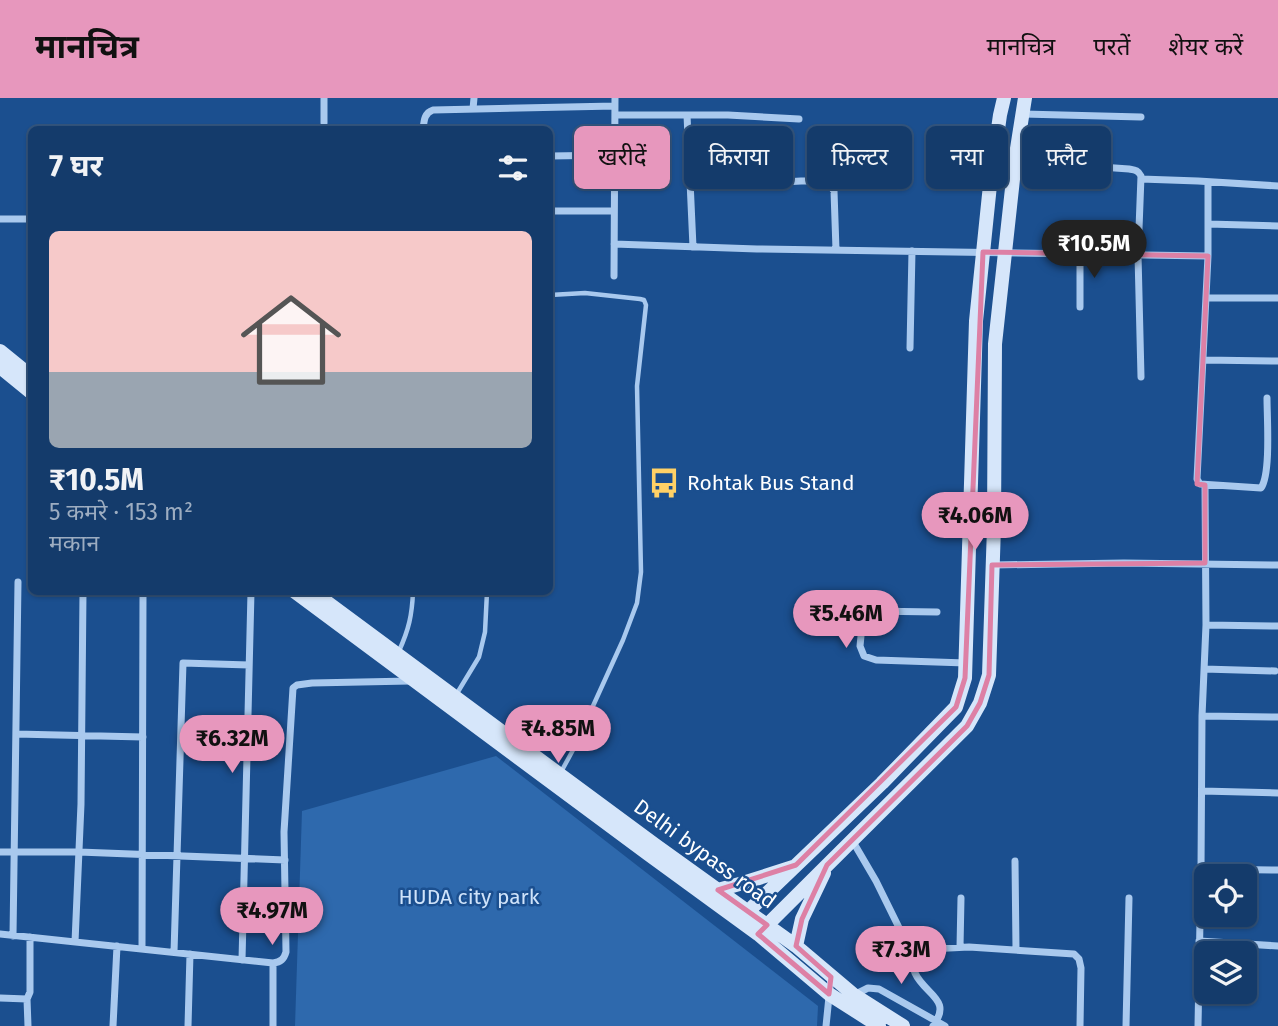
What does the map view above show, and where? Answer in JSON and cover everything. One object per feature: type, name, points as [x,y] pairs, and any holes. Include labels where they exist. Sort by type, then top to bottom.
[{"type":"main road","points":[[744,916],[882,783],[956,707],[965,678],[966,663],[976,321],[990,185],[1004,98]]},
{"type":"main road","points":[[762,930],[967,726],[980,703],[989,675],[995,344],[1015,161],[1025,98]]},
{"type":"main road","points":[[0,351],[28,374]]},
{"type":"main road","points":[[0,367],[28,390]]},
{"type":"main road","name":"Delhi bypass road","points":[[299,595],[394,659],[744,916],[829,994],[879,1026]]},
{"type":"main road","name":"Delhi bypass road","points":[[317,595],[394,659],[415,681],[451,701]]},
{"type":"main road","name":"Delhi bypass road","points":[[558,779],[718,890],[744,916]]},
{"type":"main road","points":[[718,890],[796,865]]},
{"type":"main road","points":[[796,946],[802,919],[827,865]]},
{"type":"main road","name":"Delhi bypass road","points":[[762,930],[796,946],[854,995],[903,1026]]},
{"type":"street","points":[[324,98],[324,123]]},
{"type":"street","points":[[473,109],[474,98]]},
{"type":"street","points":[[615,106],[615,126]]},
{"type":"street","points":[[424,126],[429,111],[615,106],[687,115],[799,119]]},
{"type":"street","points":[[1022,114],[1141,117]]},
{"type":"street","points":[[687,115],[687,126]]},
{"type":"street","points":[[553,156],[574,156]]},
{"type":"street","points":[[1015,161],[1138,170],[1141,176],[1138,255],[1141,377]]},
{"type":"street","points":[[1141,179],[1278,186]]},
{"type":"street","points":[[793,182],[820,181],[828,183],[834,191],[836,250]]},
{"type":"street","points":[[1208,182],[1207,298],[1198,482],[1205,485],[1261,488],[1267,469],[1267,398]]},
{"type":"street","points":[[614,189],[614,276]]},
{"type":"street","points":[[690,189],[693,247]]},
{"type":"street","points":[[553,211],[614,211]]},
{"type":"street","points":[[0,219],[28,219]]},
{"type":"street","points":[[1208,224],[1278,226]]},
{"type":"street","points":[[614,244],[1208,256]]},
{"type":"street","points":[[910,348],[912,251]]},
{"type":"street","points":[[1080,253],[1080,307]]},
{"type":"street","points":[[1207,298],[1278,298]]},
{"type":"street","points":[[1204,360],[1278,361]]},
{"type":"street","points":[[1201,864],[1202,716],[1206,625],[1205,485]]},
{"type":"street","points":[[992,565],[1278,565]]},
{"type":"street","points":[[13,936],[18,582]]},
{"type":"street","points":[[75,942],[83,595]]},
{"type":"street","points":[[142,949],[143,595]]},
{"type":"street","points":[[242,960],[251,595]]},
{"type":"street","points":[[937,612],[868,611],[863,616],[861,652],[876,660],[966,663]]},
{"type":"street","points":[[1206,625],[1278,626]]},
{"type":"street","points":[[174,952],[183,663],[249,665]]},
{"type":"street","points":[[1204,669],[1275,671]]},
{"type":"street","points":[[0,934],[280,962],[286,951],[284,832],[293,688],[312,683],[415,681]]},
{"type":"street","points":[[1202,716],[1278,717]]},
{"type":"street","points":[[16,734],[143,737]]},
{"type":"street","points":[[1202,791],[1278,793]]},
{"type":"street","points":[[852,841],[876,881],[910,950],[915,974],[940,1004],[941,1011],[935,1024]]},
{"type":"street","points":[[0,852],[79,852],[285,860]]},
{"type":"street","points":[[1015,861],[1016,949]]},
{"type":"street","points":[[1257,870],[1278,870]]},
{"type":"street","points":[[960,947],[961,898]]},
{"type":"street","points":[[1126,1026],[1129,898]]},
{"type":"street","points":[[1199,927],[1199,941]]},
{"type":"street","points":[[28,1026],[30,937]]},
{"type":"street","points":[[1257,945],[1278,946]]},
{"type":"street","points":[[113,1026],[117,946]]},
{"type":"street","points":[[910,950],[960,947],[1074,954],[1079,959],[1081,968],[1080,1026]]},
{"type":"street","points":[[188,1026],[190,954]]},
{"type":"street","points":[[273,963],[273,1026]]},
{"type":"street","points":[[826,1026],[831,977]]},
{"type":"street","points":[[854,995],[873,987],[935,1024],[945,1026]]},
{"type":"street","points":[[0,998],[27,999]]},
{"type":"street","points":[[1198,1004],[1198,1026]]},
{"type":"lane","points":[[553,295],[585,293],[640,299],[644,300],[646,305],[637,386],[641,572],[637,603],[623,640],[558,779]]},
{"type":"lane","points":[[394,659],[409,629],[413,595]]},
{"type":"lane","points":[[451,701],[473,668],[482,646],[487,595]]},
{"type":"highlighted area","points":[[983,252],[1208,256],[1197,484],[1205,485],[1205,563],[992,565],[989,675],[980,703],[967,726],[827,865],[802,919],[796,946],[831,977],[829,994],[758,934],[767,925],[718,890],[796,865],[956,707],[965,678]]},
{"type":"green space","name":"HUDA city park","points":[[496,756],[818,1006],[817,1026],[295,1026],[302,811]]},
{"type":"place","name":"Rohtak Bus Stand","points":[[664,483]]}]
